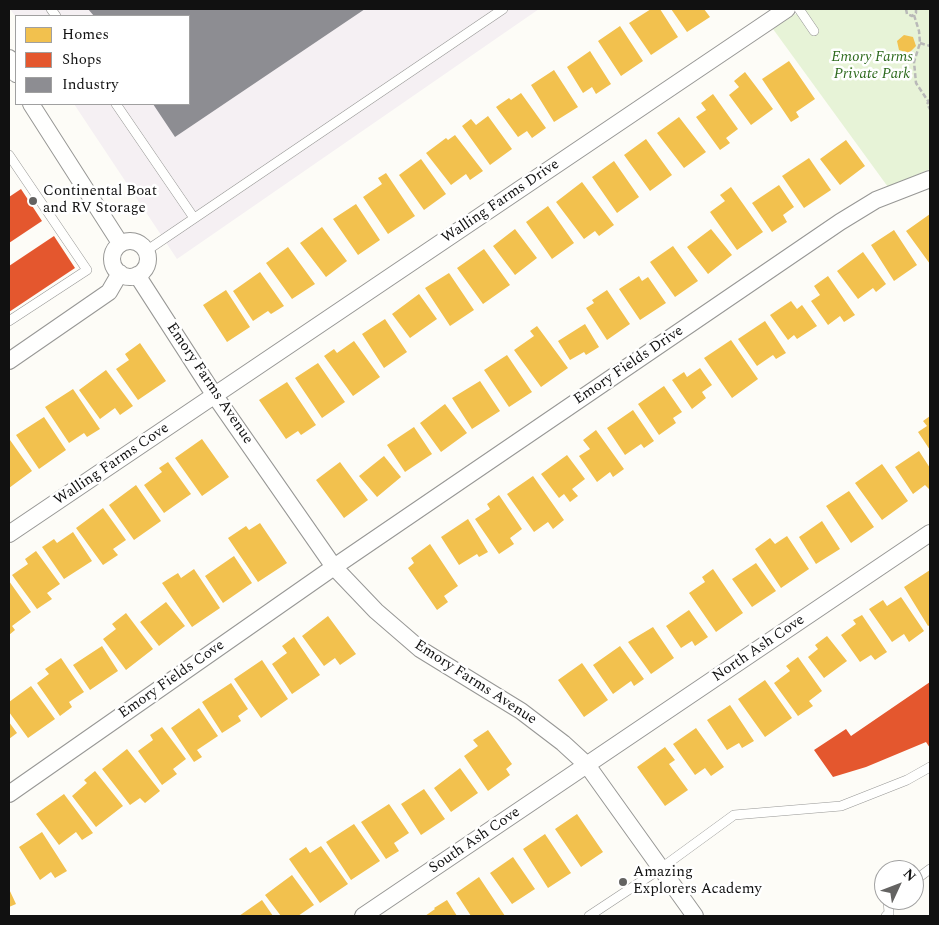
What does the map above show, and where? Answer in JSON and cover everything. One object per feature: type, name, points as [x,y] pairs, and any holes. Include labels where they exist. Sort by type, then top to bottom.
[{"type":"street","name":"Walling Farms Drive","points":[[215,396],[788,9]]},
{"type":"street","points":[[9,58],[15,72]]},
{"type":"street","points":[[32,105],[120,243]]},
{"type":"street","name":"Emory Fields Drive","points":[[334,567],[840,222],[876,200],[930,179]]},
{"type":"street","points":[[132,241],[142,246],[146,251],[145,267],[137,275],[125,276],[115,269],[112,258],[113,252],[120,243],[132,241]]},
{"type":"street","points":[[9,361],[109,292],[120,273]]},
{"type":"street","name":"Emory Farms Avenue","points":[[137,275],[215,396],[334,567],[376,611],[420,649],[521,711],[563,743],[587,765],[695,916]]},
{"type":"street","name":"Walling Farms Cove","points":[[9,534],[215,396]]},
{"type":"street","name":"North Ash Cove","points":[[587,765],[930,534]]},
{"type":"street","name":"Emory Fields Cove","points":[[9,794],[334,567]]},
{"type":"street","name":"South Ash Cove","points":[[363,916],[587,765]]},
{"type":"lane","points":[[146,251],[503,9]]},
{"type":"lane","points":[[799,9],[814,30]]},
{"type":"lane","points":[[117,105],[194,218]]},
{"type":"lane","points":[[9,155],[87,270],[9,321]]},
{"type":"lane","points":[[589,916],[660,869],[734,815],[841,806],[907,780],[930,767]]},
{"type":"path","points":[[906,9],[907,14],[914,15]]},
{"type":"path","points":[[916,9],[914,15],[919,31],[920,43],[914,62],[916,83],[929,101],[928,106],[930,109]]},
{"type":"path","points":[[920,43],[930,46]]},
{"type":"shaded area","points":[[10,9],[539,9],[177,259],[75,105],[190,105],[190,15],[15,16]]},
{"type":"green space","name":"Emory Farms Private Park","points":[[803,9],[930,9],[930,169],[888,187],[773,29]]},
{"type":"building: Homes","points":[[651,9],[660,9],[678,37],[651,55],[629,23]]},
{"type":"building: Homes","points":[[671,9],[704,9],[710,17],[687,32]]},
{"type":"building: Homes","points":[[620,26],[643,61],[621,76],[598,41]]},
{"type":"building: Homes","points":[[904,35],[913,37],[916,46],[909,53],[899,50],[897,41]]},
{"type":"building: Homes","points":[[590,51],[611,84],[596,94],[592,87],[583,93],[567,67]]},
{"type":"building: Homes","points":[[789,61],[815,99],[796,112],[799,117],[791,122],[762,79]]},
{"type":"building: Homes","points":[[554,70],[578,107],[554,122],[531,85]]},
{"type":"building: Homes","points":[[745,72],[773,109],[751,125],[729,95],[739,87],[734,81]]},
{"type":"building: Homes","points":[[521,93],[546,128],[532,138],[527,131],[518,137],[496,107],[509,98],[511,100]]},
{"type":"building: Homes","points":[[713,94],[738,129],[726,138],[730,143],[720,150],[696,117],[706,110],[701,103]]},
{"type":"building: Homes","points":[[488,116],[512,149],[490,165],[462,126],[471,119],[476,125]]},
{"type":"building: Homes","points":[[679,117],[706,152],[684,168],[657,133]]},
{"type":"building: Homes","points":[[455,135],[483,171],[470,180],[466,174],[451,185],[426,153],[446,138],[448,140]]},
{"type":"building: Homes","points":[[646,139],[672,175],[650,191],[624,155]]},
{"type":"building: Homes","points":[[846,140],[865,166],[840,185],[820,159]]},
{"type":"building: Homes","points":[[809,158],[831,190],[804,208],[782,176]]},
{"type":"building: Homes","points":[[421,159],[446,194],[424,210],[399,175]]},
{"type":"building: Homes","points":[[614,161],[639,197],[617,213],[592,177]]},
{"type":"building: Homes","points":[[386,173],[415,216],[388,234],[363,197],[382,184],[378,178]]},
{"type":"building: Homes","points":[[582,182],[614,225],[599,236],[595,231],[584,239],[556,202]]},
{"type":"building: Homes","points":[[779,185],[794,207],[783,215],[787,222],[772,232],[752,203]]},
{"type":"building: Homes","points":[[731,187],[763,232],[737,250],[710,212],[725,201],[720,195]]},
{"type":"building: Homes","points":[[356,204],[380,240],[358,255],[333,219]]},
{"type":"building: Homes","points":[[548,206],[574,243],[552,259],[526,222]]},
{"type":"building: Homes","points":[[930,214],[930,264],[906,231]]},
{"type":"building: Homes","points":[[322,227],[347,261],[326,277],[300,243]]},
{"type":"building: Homes","points":[[515,229],[537,258],[515,275],[493,246]]},
{"type":"building: Homes","points":[[711,229],[732,255],[708,274],[687,247]]},
{"type":"building: Homes","points":[[894,230],[917,265],[894,281],[871,245]]},
{"type":"building: Homes","points":[[673,246],[698,281],[675,297],[650,262]]},
{"type":"building: Homes","points":[[288,247],[315,284],[292,299],[266,263]]},
{"type":"building: Homes","points":[[484,249],[510,285],[483,304],[457,268]]},
{"type":"building: Homes","points":[[863,252],[886,284],[876,292],[873,288],[858,299],[837,271]]},
{"type":"building: Homes","points":[[260,272],[284,306],[271,314],[268,311],[253,321],[233,291]]},
{"type":"building: Homes","points":[[449,273],[474,310],[450,326],[425,288]]},
{"type":"building: Homes","points":[[639,276],[642,281],[648,277],[666,303],[640,320],[619,289]]},
{"type":"building: Homes","points":[[828,276],[855,315],[844,322],[840,316],[828,325],[811,301],[820,295],[814,286]]},
{"type":"building: Homes","points":[[226,290],[250,327],[227,342],[203,305]]},
{"type":"building: Homes","points":[[607,290],[630,324],[607,340],[586,308],[594,303],[592,300]]},
{"type":"building: Homes","points":[[419,294],[437,319],[410,338],[392,314]]},
{"type":"building: Homes","points":[[791,301],[797,309],[802,305],[817,326],[797,339],[794,335],[788,340],[770,315]]},
{"type":"building: Homes","points":[[385,319],[407,352],[384,368],[362,334]]},
{"type":"building: Homes","points":[[765,321],[786,353],[776,359],[773,355],[757,366],[738,339]]},
{"type":"building: Homes","points":[[585,324],[599,347],[586,355],[584,352],[570,360],[558,341]]},
{"type":"building: Homes","points":[[537,326],[568,368],[541,387],[514,350],[534,336],[530,331]]},
{"type":"building: Homes","points":[[731,340],[758,379],[732,398],[704,358]]},
{"type":"building: Homes","points":[[354,341],[380,377],[353,396],[324,356],[334,349],[337,353]]},
{"type":"building: Homes","points":[[140,343],[166,381],[138,400],[116,369],[129,360],[125,354]]},
{"type":"building: Homes","points":[[507,355],[532,392],[509,407],[484,370]]},
{"type":"building: Homes","points":[[318,363],[345,402],[322,418],[295,378]]},
{"type":"building: Homes","points":[[700,368],[712,385],[702,392],[706,398],[692,409],[672,380],[684,372],[687,377]]},
{"type":"building: Homes","points":[[106,370],[133,406],[120,415],[115,408],[100,419],[79,390]]},
{"type":"building: Homes","points":[[480,381],[500,411],[472,429],[452,398]]},
{"type":"building: Homes","points":[[287,382],[316,425],[301,435],[298,431],[286,439],[259,400]]},
{"type":"building: Homes","points":[[664,386],[682,412],[673,418],[676,423],[659,435],[638,404]]},
{"type":"building: Homes","points":[[73,389],[100,429],[87,437],[84,433],[69,443],[45,407]]},
{"type":"building: Homes","points":[[445,404],[467,433],[441,452],[420,423]]},
{"type":"building: Homes","points":[[633,410],[654,441],[644,448],[641,444],[625,455],[607,428]]},
{"type":"building: Homes","points":[[930,416],[930,450],[918,432],[927,426],[923,421]]},
{"type":"building: Homes","points":[[44,417],[66,450],[39,469],[16,435]]},
{"type":"building: Homes","points":[[414,427],[432,454],[405,472],[387,445]]},
{"type":"building: Homes","points":[[596,430],[624,469],[613,477],[610,472],[597,482],[579,456],[590,449],[583,440]]},
{"type":"building: Homes","points":[[202,439],[229,477],[202,496],[175,458]]},
{"type":"building: Homes","points":[[9,441],[32,471],[9,488]]},
{"type":"building: Homes","points":[[919,451],[930,468],[930,490],[925,485],[913,494],[895,467]]},
{"type":"building: Homes","points":[[567,455],[585,479],[572,489],[578,496],[570,502],[564,494],[559,498],[541,474]]},
{"type":"building: Homes","points":[[384,456],[401,477],[377,497],[359,476]]},
{"type":"building: Homes","points":[[168,462],[191,494],[164,513],[144,485],[162,472],[159,468]]},
{"type":"building: Homes","points":[[340,462],[368,500],[344,518],[316,480]]},
{"type":"building: Homes","points":[[882,464],[908,501],[882,520],[855,483]]},
{"type":"building: Homes","points":[[533,476],[564,520],[553,529],[548,522],[534,532],[507,494]]},
{"type":"building: Homes","points":[[136,485],[161,521],[134,540],[109,505]]},
{"type":"building: Homes","points":[[849,491],[874,527],[851,543],[826,506]]},
{"type":"building: Homes","points":[[499,495],[522,529],[510,538],[514,544],[499,554],[475,519],[490,509],[487,504]]},
{"type":"building: Homes","points":[[103,508],[126,540],[113,549],[118,555],[103,565],[76,528]]},
{"type":"building: Homes","points":[[468,519],[488,552],[479,557],[477,554],[459,565],[441,537]]},
{"type":"building: Homes","points":[[822,521],[840,549],[816,564],[799,537]]},
{"type":"building: Homes","points":[[260,523],[287,563],[258,582],[228,538],[246,526],[249,530]]},
{"type":"building: Homes","points":[[73,532],[92,561],[64,579],[42,547],[54,539],[57,543]]},
{"type":"building: Homes","points":[[787,536],[809,569],[781,588],[755,549],[770,538],[775,544]]},
{"type":"building: Homes","points":[[430,544],[458,586],[444,596],[448,602],[437,610],[408,568],[414,563],[411,558]]},
{"type":"building: Homes","points":[[36,551],[60,584],[47,593],[52,599],[37,609],[12,575],[28,564],[25,559]]},
{"type":"building: Homes","points":[[234,556],[252,583],[223,603],[205,576]]},
{"type":"building: Homes","points":[[756,563],[776,591],[752,607],[732,579]]},
{"type":"building: Homes","points":[[194,569],[220,608],[192,627],[162,583],[178,573],[181,578]]},
{"type":"building: Homes","points":[[713,569],[743,613],[716,632],[689,593],[705,582],[702,577]]},
{"type":"building: Homes","points":[[930,570],[930,625],[928,626],[904,587]]},
{"type":"building: Homes","points":[[9,581],[31,612],[12,626],[15,630],[9,635]]},
{"type":"building: Homes","points":[[901,597],[924,631],[909,642],[904,634],[892,642],[869,609],[883,600],[887,606]]},
{"type":"building: Homes","points":[[166,602],[185,626],[159,646],[140,622]]},
{"type":"building: Homes","points":[[689,610],[708,637],[695,646],[692,641],[681,648],[666,626]]},
{"type":"building: Homes","points":[[126,613],[153,649],[126,670],[103,639],[116,629],[112,624]]},
{"type":"building: Homes","points":[[862,615],[887,652],[875,660],[871,655],[860,662],[841,635],[856,624],[853,620]]},
{"type":"building: Homes","points":[[328,616],[356,654],[340,665],[335,658],[324,666],[302,636]]},
{"type":"building: Homes","points":[[653,627],[674,658],[651,674],[628,642]]},
{"type":"building: Homes","points":[[827,636],[847,661],[824,678],[808,657],[818,649],[815,645]]},
{"type":"building: Homes","points":[[294,637],[320,675],[292,694],[272,664],[287,653],[282,646]]},
{"type":"building: Homes","points":[[102,646],[118,671],[90,690],[73,665]]},
{"type":"building: Homes","points":[[620,646],[644,679],[634,686],[631,681],[613,694],[593,665]]},
{"type":"building: Homes","points":[[798,657],[822,691],[809,701],[813,706],[798,716],[774,683],[790,671],[786,666]]},
{"type":"building: Homes","points":[[61,658],[84,692],[69,702],[72,707],[60,716],[37,683],[49,674],[45,669]]},
{"type":"building: Homes","points":[[262,660],[288,699],[261,718],[234,679]]},
{"type":"building: Homes","points":[[582,663],[608,700],[584,717],[558,680]]},
{"type":"building: Homes","points":[[765,680],[792,718],[765,737],[738,699]]},
{"type":"building: Homes","points":[[231,683],[248,709],[238,716],[241,721],[222,733],[202,702]]},
{"type":"building: Homes","points":[[31,686],[55,719],[28,738],[9,712],[9,702]]},
{"type":"building: Homes","points":[[730,705],[754,741],[742,748],[739,743],[727,750],[707,720]]},
{"type":"building: Homes","points":[[199,708],[218,736],[197,750],[202,757],[194,762],[171,728]]},
{"type":"building: Homes","points":[[9,722],[17,733],[9,739]]},
{"type":"building: Homes","points":[[162,727],[186,759],[173,769],[177,774],[162,785],[138,751],[153,740],[150,735]]},
{"type":"building: Homes","points":[[696,728],[724,767],[711,776],[705,768],[695,775],[673,744]]},
{"type":"building: Homes","points":[[488,730],[512,764],[506,769],[510,775],[488,791],[464,756],[478,746],[473,740]]},
{"type":"building: Homes","points":[[665,747],[675,760],[669,764],[688,790],[665,806],[637,767]]},
{"type":"building: Homes","points":[[127,749],[160,791],[145,803],[140,798],[130,805],[102,769]]},
{"type":"building: Homes","points":[[460,768],[478,793],[451,812],[434,788]]},
{"type":"building: Homes","points":[[95,771],[123,806],[96,827],[72,796],[87,783],[84,780]]},
{"type":"building: Homes","points":[[424,789],[445,819],[421,835],[401,804]]},
{"type":"building: Homes","points":[[64,794],[93,833],[82,840],[76,832],[59,845],[36,814]]},
{"type":"building: Homes","points":[[389,804],[409,833],[394,843],[399,851],[386,859],[361,822]]},
{"type":"building: Homes","points":[[577,814],[603,852],[581,867],[555,829]]},
{"type":"building: Homes","points":[[354,824],[380,861],[351,880],[326,842]]},
{"type":"building: Homes","points":[[42,832],[67,871],[55,878],[51,872],[40,880],[19,847]]},
{"type":"building: Homes","points":[[545,834],[571,873],[548,888],[523,849]]},
{"type":"building: Homes","points":[[321,846],[348,884],[320,903],[289,859],[306,847],[310,853]]},
{"type":"building: Homes","points":[[513,857],[535,889],[512,904],[490,873]]},
{"type":"building: Homes","points":[[292,875],[314,905],[298,916],[281,916],[265,895]]},
{"type":"building: Homes","points":[[479,877],[505,916],[471,916],[456,893]]},
{"type":"building: Homes","points":[[9,889],[16,904],[9,907]]},
{"type":"building: Homes","points":[[262,900],[273,916],[239,916]]},
{"type":"building: Homes","points":[[447,900],[457,916],[425,916],[434,908]]},
{"type":"building: Shops","points":[[21,189],[42,221],[9,243],[9,197]]},
{"type":"building: Shops","points":[[54,236],[75,268],[9,312],[9,266]]},
{"type":"building: Shops","points":[[930,682],[930,748],[926,742],[866,767],[833,777],[814,750],[846,729],[851,736]]},
{"type":"building: Industry","points":[[88,9],[365,9],[175,137],[154,105],[190,105],[190,15],[93,15]]},
{"type":"place","name":"Continental Boat and RV Storage","points":[[33,201]]},
{"type":"place","name":"Amazing Explorers Academy","points":[[623,882]]}]
